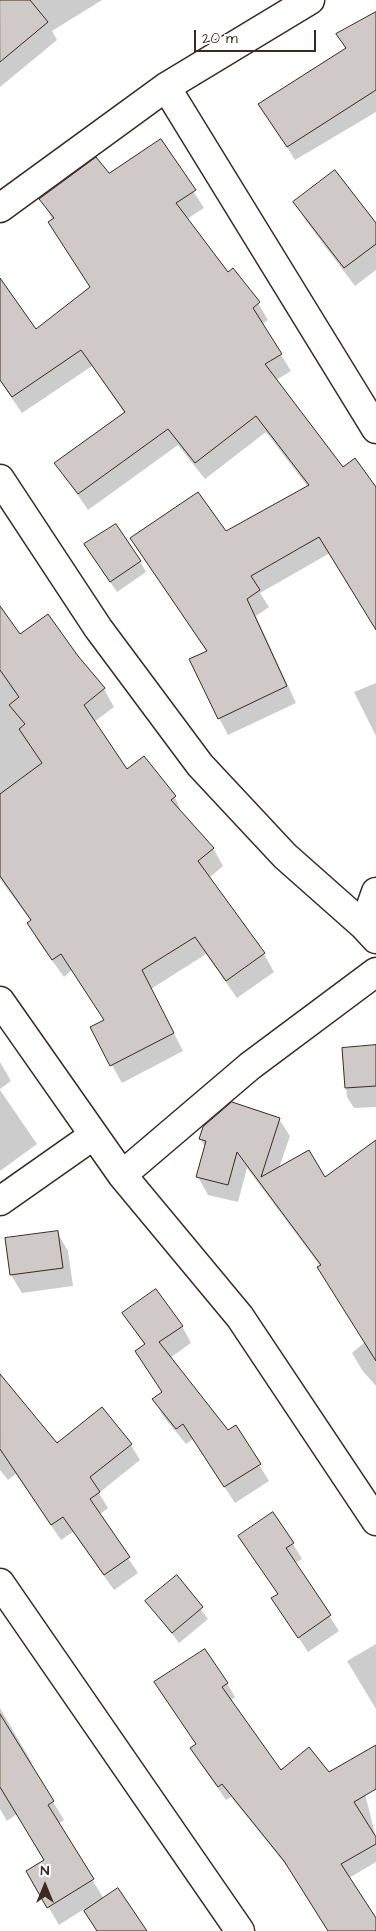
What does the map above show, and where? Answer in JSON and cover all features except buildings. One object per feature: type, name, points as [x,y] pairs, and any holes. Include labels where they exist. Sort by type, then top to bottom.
[{"type":"street","points":[[0,208],[166,87],[310,0]]},
{"type":"street","points":[[166,87],[376,429]]},
{"type":"street","points":[[0,480],[98,628],[200,765],[285,856],[370,933]]},
{"type":"street","points":[[370,933],[376,892]]},
{"type":"street","points":[[122,1174],[250,1066],[376,972]]},
{"type":"street","points":[[0,1001],[122,1174],[240,1317],[376,1521]]},
{"type":"street","points":[[0,1201],[94,1135]]},
{"type":"street","points":[[0,1583],[240,1931]]}]
